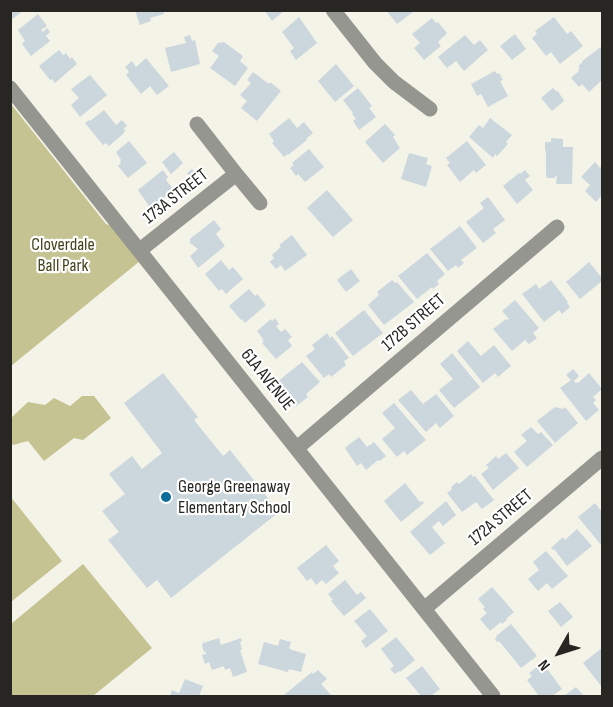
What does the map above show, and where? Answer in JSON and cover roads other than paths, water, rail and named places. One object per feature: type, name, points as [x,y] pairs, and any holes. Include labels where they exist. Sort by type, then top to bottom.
[{"type":"street","points":[[333,10],[375,63],[394,82],[430,109]]},
{"type":"street","name":"61A AVENUE","points":[[10,88],[493,696]]},
{"type":"street","name":"173A STREET","points":[[197,124],[260,203]]},
{"type":"street","name":"173A STREET","points":[[140,250],[236,174]]},
{"type":"street","name":"172B STREET","points":[[297,448],[557,227]]},
{"type":"street","name":"172A STREET","points":[[424,609],[603,458]]},
{"type":"place","name":"George Greenaway Elementary School","points":[[166,497]]},
{"type":"park label","name":"Cloverdale Ball Park","points":[[63,255]]}]
